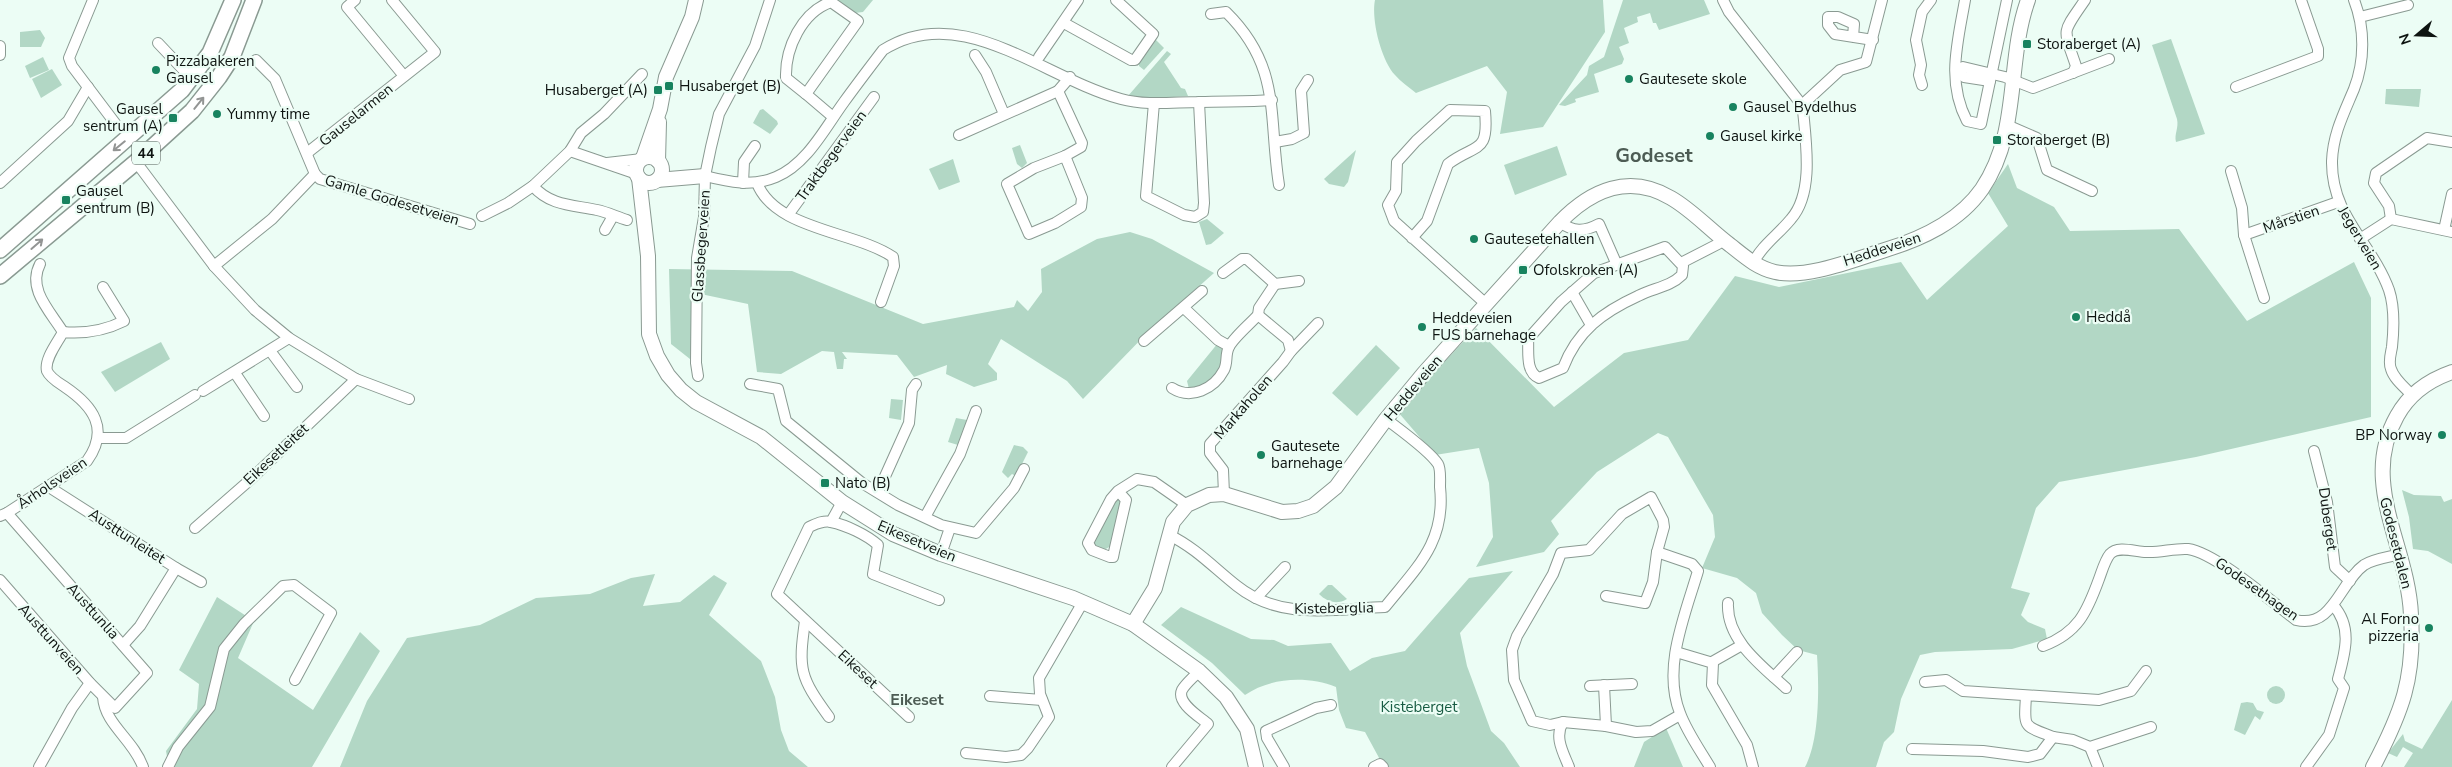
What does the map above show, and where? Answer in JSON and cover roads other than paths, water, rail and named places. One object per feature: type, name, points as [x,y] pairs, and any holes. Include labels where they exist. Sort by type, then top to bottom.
[{"type":"main road","name":"44","points":[[0,250],[148,122],[192,79],[216,42],[233,0]]},
{"type":"main road","name":"44","points":[[0,276],[136,162],[192,111],[219,77],[238,43],[254,0]]},
{"type":"main road","points":[[660,109],[660,175],[656,180],[650,182],[638,176],[636,169],[642,159],[660,109],[666,77],[692,17],[696,0]]},
{"type":"main road","name":"Heddeveien","points":[[1187,505],[1209,495],[1224,494],[1282,512],[1298,511],[1313,506],[1336,487],[1386,419],[1424,373],[1560,222],[1580,202],[1597,193],[1616,187],[1637,186],[1670,197],[1753,263],[1775,272],[1800,274],[1880,252],[1926,235],[1965,208],[1982,189],[1997,157],[2007,125],[2015,80],[2020,31],[2028,0]]},
{"type":"main road","points":[[642,159],[654,158],[659,162]]},
{"type":"main road","name":"Glassbegerveien","points":[[659,162],[705,176]]},
{"type":"main road","name":"Eikesetveien","points":[[638,176],[645,223],[649,334],[657,356],[668,375],[681,390],[696,402],[761,437],[842,502],[893,534],[942,554],[1083,602],[1133,624],[1199,671],[1226,696],[1241,717],[1252,741],[1256,767]]},
{"type":"main road","name":"Glassbegerveien","points":[[656,180],[705,176]]},
{"type":"main road","name":"Eikesetveien","points":[[645,223],[656,180]]},
{"type":"main road","name":"Godesetdalen","points":[[2373,767],[2398,718],[2409,677],[2412,614],[2401,554],[2385,503],[2381,467],[2384,450],[2393,422],[2412,395],[2427,383],[2452,372]]},
{"type":"main road","points":[[1133,624],[1155,588],[1169,535],[1178,514],[1187,505]]},
{"type":"street","points":[[93,0],[69,58],[115,123]]},
{"type":"street","name":"Gauselarmen","points":[[355,0],[347,7],[404,76]]},
{"type":"street","name":"Gauselarmen","points":[[307,153],[436,52],[392,0]]},
{"type":"street","name":"Glassbegerveien","points":[[698,376],[696,363],[697,258],[704,217],[705,176],[719,114],[755,46],[770,0]]},
{"type":"street","points":[[1038,57],[1064,23],[1075,3],[1062,0]]},
{"type":"street","points":[[1064,23],[1131,60],[1135,60],[1153,34],[1116,0]]},
{"type":"street","points":[[1723,0],[1730,12],[1802,105],[1806,173],[1804,199],[1792,219],[1765,245],[1753,263]]},
{"type":"street","points":[[1802,105],[1840,70],[1866,62],[1882,0]]},
{"type":"street","points":[[1922,85],[1919,75],[1921,65],[1916,40],[1922,12],[1931,0]]},
{"type":"street","points":[[1965,0],[1953,66],[1962,113],[1967,121],[1981,124],[2008,0]]},
{"type":"street","points":[[2073,73],[2076,66],[2065,36],[2066,27],[2085,0]]},
{"type":"street","points":[[2236,87],[2318,56],[2318,48],[2301,0]]},
{"type":"street","name":"Jegerveien","points":[[2354,0],[2360,17],[2362,41],[2359,70],[2334,143],[2333,181],[2338,202],[2383,276],[2391,298],[2394,329],[2389,366],[2398,380],[2412,395]]},
{"type":"street","points":[[806,94],[858,21],[834,2],[823,4],[803,23],[789,53],[786,78],[833,117]]},
{"type":"street","points":[[2360,17],[2408,5]]},
{"type":"street","points":[[1211,14],[1226,12],[1244,31],[1265,71],[1272,100],[1279,185]]},
{"type":"street","name":"Glassbegerveien","points":[[705,176],[743,183],[757,183],[775,178],[800,161],[883,50],[896,37],[913,26]]},
{"type":"street","points":[[1002,36],[1070,77],[1102,93],[1118,98],[1154,103],[1272,100]]},
{"type":"street","points":[[1853,37],[1873,40]]},
{"type":"street","points":[[158,43],[192,79]]},
{"type":"street","points":[[0,46],[0,55]]},
{"type":"street","points":[[975,55],[986,72],[1004,114]]},
{"type":"street","points":[[1962,70],[1991,77],[2015,80],[2033,88],[2109,59]]},
{"type":"street","name":"Gamle Godesetveien","points":[[256,60],[275,79],[315,174],[320,179],[470,224]]},
{"type":"street","points":[[482,216],[508,203],[533,186],[570,150],[581,133],[604,114],[642,74]]},
{"type":"street","points":[[959,135],[1058,91],[1070,77]]},
{"type":"street","points":[[1275,142],[1292,139],[1304,133],[1301,91],[1308,80]]},
{"type":"street","points":[[0,183],[68,121],[88,87]]},
{"type":"street","points":[[1058,91],[1082,143],[1082,147],[1034,168],[1006,184],[1029,234],[1055,223],[1081,207],[1082,198],[1065,156]]},
{"type":"street","name":"Traktbegerveien","points":[[788,215],[874,97]]},
{"type":"street","points":[[1154,103],[1146,196],[1184,216],[1195,217],[1203,212],[1204,203],[1199,102]]},
{"type":"street","points":[[1412,238],[1427,222],[1448,164],[1479,147],[1485,138],[1484,112],[1450,110],[1416,141],[1397,162],[1396,191],[1388,206],[1388,210],[1394,221],[1412,238],[1486,304]]},
{"type":"street","points":[[2007,125],[2036,138],[2047,170],[2092,191]]},
{"type":"street","points":[[2391,219],[2389,206],[2374,183],[2376,173],[2427,138],[2452,142]]},
{"type":"street","points":[[743,183],[744,162],[755,146]]},
{"type":"street","points":[[570,150],[638,176]]},
{"type":"street","points":[[604,163],[642,159]]},
{"type":"street","points":[[136,162],[214,266],[255,310],[289,338],[356,379],[409,399]]},
{"type":"street","name":"Mårstien","points":[[2231,171],[2242,208],[2244,235],[2264,298]]},
{"type":"street","name":"Gamle Godesetveien","points":[[214,266],[272,219],[315,174]]},
{"type":"street","name":"Traktbegerveien","points":[[757,183],[768,202],[788,215],[893,257],[894,266],[880,302]]},
{"type":"street","points":[[533,186],[538,191],[565,205],[599,210],[627,220]]},
{"type":"street","points":[[2360,239],[2391,219],[2448,231],[2452,194]]},
{"type":"street","name":"Mårstien","points":[[2244,235],[2338,202]]},
{"type":"street","points":[[605,230],[613,216]]},
{"type":"street","points":[[1560,222],[1568,228],[1577,231],[1599,224],[1617,265]]},
{"type":"street","points":[[1681,263],[1723,240]]},
{"type":"street","points":[[1665,247],[1681,263],[1682,275],[1674,282],[1638,296],[1590,325],[1573,344],[1563,368],[1539,378],[1534,375],[1529,364],[1528,339],[1572,292],[1594,273],[1617,265],[1665,247]]},
{"type":"street","points":[[1223,273],[1242,259],[1248,259],[1275,284]]},
{"type":"street","points":[[40,264],[36,275],[36,288],[63,332]]},
{"type":"street","points":[[1172,388],[1185,393],[1204,391],[1223,371],[1229,346],[1258,315],[1259,308],[1275,284],[1299,281]]},
{"type":"street","points":[[63,332],[79,333],[108,328],[124,321],[103,287]]},
{"type":"street","points":[[1144,341],[1202,291]]},
{"type":"street","points":[[1572,292],[1590,325]]},
{"type":"street","points":[[1184,308],[1218,340],[1229,346]]},
{"type":"street","points":[[1258,315],[1288,340],[1291,351]]},
{"type":"street","name":"Markaholen","points":[[1224,494],[1223,470],[1210,453],[1210,444],[1318,323]]},
{"type":"street","points":[[63,332],[48,361],[47,371],[52,378],[81,399],[94,415],[98,438],[126,438],[271,352],[289,338]]},
{"type":"street","points":[[271,352],[297,387]]},
{"type":"street","points":[[235,372],[264,416]]},
{"type":"street","name":"Eikesetleitet","points":[[195,528],[251,479],[356,379]]},
{"type":"street","points":[[750,384],[778,389],[786,420],[862,483],[898,505],[950,528],[976,533],[1014,488],[1024,469]]},
{"type":"street","points":[[878,492],[909,423],[912,390],[916,384]]},
{"type":"street","points":[[925,517],[960,454],[976,411]]},
{"type":"street","name":"Kisteberglia","points":[[1169,535],[1193,548],[1236,586],[1256,598],[1280,608],[1293,610],[1385,607],[1425,557],[1440,526],[1442,504],[1438,465],[1411,437],[1386,419]]},
{"type":"street","name":"Årholsveien","points":[[4,515],[87,461],[98,438]]},
{"type":"street","name":"Duberget","points":[[2314,451],[2327,502],[2335,567],[2350,581]]},
{"type":"street","points":[[1118,491],[1126,500],[1113,557],[1110,557],[1092,550],[1088,543],[1106,508],[1118,491],[1137,479],[1154,482],[1187,505]]},
{"type":"street","name":"Austtunleitet","points":[[49,487],[176,568],[140,626],[123,645]]},
{"type":"street","points":[[1606,596],[1645,602],[1653,582],[1657,552],[1664,527],[1663,520],[1650,497],[1622,514],[1589,550],[1562,553],[1553,574],[1517,636],[1512,650],[1514,680],[1532,722],[1550,725],[1563,722],[1606,726],[1636,732],[1652,731],[1680,715]]},
{"type":"street","points":[[842,502],[831,522],[872,539],[878,545],[873,574],[939,600]]},
{"type":"street","name":"Austtunlia","points":[[4,515],[147,673],[115,708]]},
{"type":"street","name":"Eikeset","points":[[831,522],[820,522],[809,527],[777,594],[909,718]]},
{"type":"street","points":[[942,554],[950,528]]},
{"type":"street","name":"Godesethagen","points":[[2043,646],[2061,639],[2078,623],[2096,588],[2108,555],[2118,549],[2149,553],[2190,550],[2210,556],[2296,620],[2305,622],[2315,620],[2333,605],[2365,564],[2401,554]]},
{"type":"street","points":[[1657,552],[1692,564],[1698,571],[1676,652],[1673,683],[1680,715],[1710,767]]},
{"type":"street","points":[[1256,598],[1285,567]]},
{"type":"street","points":[[176,568],[201,582]]},
{"type":"street","name":"Austtunveien","points":[[0,580],[90,683],[115,708]]},
{"type":"street","points":[[168,767],[178,746],[210,707],[224,649],[244,624],[287,584],[294,586],[332,613],[296,680]]},
{"type":"street","points":[[966,753],[1006,757],[1021,755],[1048,721],[1049,713],[1042,700],[1039,688],[1041,674],[1083,602]]},
{"type":"street","points":[[1728,603],[1728,614],[1735,634],[1742,645],[1786,688]]},
{"type":"street","points":[[2306,767],[2329,735],[2344,688],[2338,679],[2344,656],[2344,620],[2333,605]]},
{"type":"street","points":[[805,622],[800,658],[802,674],[829,717]]},
{"type":"street","points":[[1676,652],[1712,662],[1742,645]]},
{"type":"street","points":[[1774,677],[1797,652]]},
{"type":"street","points":[[1712,662],[1712,685],[1747,745],[1753,767]]},
{"type":"street","points":[[1172,767],[1208,724],[1184,704],[1181,696],[1182,691],[1199,671]]},
{"type":"street","points":[[1926,682],[1946,680],[1963,690],[2099,700],[2130,691],[2146,672]]},
{"type":"street","points":[[39,767],[72,708],[90,683]]},
{"type":"street","points":[[1590,686],[1632,684]]},
{"type":"street","points":[[1604,685],[1606,726]]},
{"type":"street","points":[[990,696],[1042,700]]},
{"type":"street","points":[[2026,696],[2026,724],[2034,731],[2053,737],[2073,740],[2090,747],[2151,727]]},
{"type":"street","name":"Austtunveien","points":[[103,697],[108,717],[135,747],[143,767]]},
{"type":"street","points":[[1284,767],[1267,738],[1266,731],[1316,708],[1331,705]]},
{"type":"street","points":[[1563,722],[1558,730],[1558,739],[1569,767]]},
{"type":"street","points":[[1912,749],[1984,751],[2028,757],[2040,754],[2053,737]]},
{"type":"street","points":[[2090,747],[2098,767]]},
{"type":"street","points":[[1374,767],[1380,764],[1383,767]]},
{"type":"place","name":"Storaberget (A)","points":[[2027,44]]},
{"type":"place","name":"Pizzabakeren Gausel","points":[[156,70]]},
{"type":"place","name":"Gautesete skole","points":[[1629,79]]},
{"type":"place","name":"Husaberget (B)","points":[[669,86]]},
{"type":"place","name":"Husaberget (A)","points":[[658,90]]},
{"type":"place","name":"Gausel Bydelhus","points":[[1733,107]]},
{"type":"place","name":"Yummy time","points":[[217,114]]},
{"type":"place","name":"Gausel sentrum (A)","points":[[173,118]]},
{"type":"place","name":"Gausel kirke","points":[[1710,136]]},
{"type":"place","name":"Storaberget (B)","points":[[1997,140]]},
{"type":"place","name":"Gausel sentrum (B)","points":[[66,200]]},
{"type":"place","name":"Gautesetehallen","points":[[1474,239]]},
{"type":"place","name":"Ofolskroken (A)","points":[[1523,270]]},
{"type":"place","name":"Heddå","points":[[2076,317]]},
{"type":"place","name":"Heddeveien FUS barnehage","points":[[1422,327]]},
{"type":"place","name":"BP Norway","points":[[2442,435]]},
{"type":"place","name":"Gautesete barnehage","points":[[1261,455]]},
{"type":"place","name":"Nato (B)","points":[[825,483]]},
{"type":"place","name":"Al Forno pizzeria","points":[[2429,628]]},
{"type":"district","name":"Godeset","points":[[1654,155]]},
{"type":"district","name":"Eikeset","points":[[917,699]]},
{"type":"park label","name":"Kisteberget","points":[[1419,707]]}]
